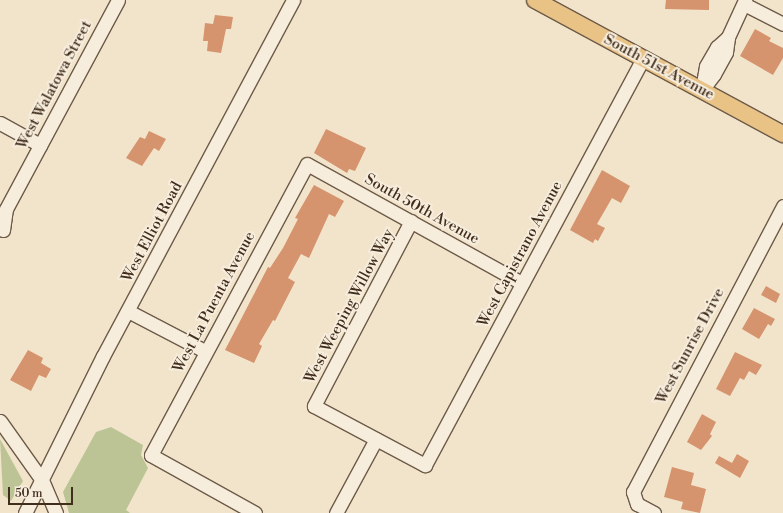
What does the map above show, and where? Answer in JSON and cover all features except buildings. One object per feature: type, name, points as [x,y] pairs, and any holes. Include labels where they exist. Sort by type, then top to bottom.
[{"type":"main road","name":"South 51st Avenue","points":[[535,0],[783,134]]},
{"type":"street","name":"West Walatowa Street","points":[[3,230],[6,209],[118,0]]},
{"type":"street","name":"West Elliot Road","points":[[25,513],[42,480],[54,451],[293,0]]},
{"type":"street","points":[[702,90],[723,58],[728,37],[744,2],[783,24]]},
{"type":"street","name":"West Capistrano Avenue","points":[[376,439],[425,464],[643,58]]},
{"type":"street","points":[[0,123],[40,145]]},
{"type":"street","name":"South 50th Avenue","points":[[307,164],[522,283]]},
{"type":"street","name":"West La Puenta Avenue","points":[[255,513],[151,455],[205,351],[307,164]]},
{"type":"street","name":"West Sunrise Drive","points":[[654,513],[637,504],[633,492],[639,477],[783,206]]},
{"type":"street","name":"West Weeping Willow Way","points":[[376,439],[314,406],[411,222]]},
{"type":"street","points":[[128,310],[205,351]]},
{"type":"street","points":[[0,421],[42,480],[56,513]]},
{"type":"street","points":[[336,513],[376,439]]},
{"type":"green space","points":[[111,427],[143,445],[141,455],[148,468],[126,510],[130,513],[69,513],[63,492],[96,432]]},
{"type":"green space","points":[[0,439],[23,481],[11,501],[3,495]]}]
